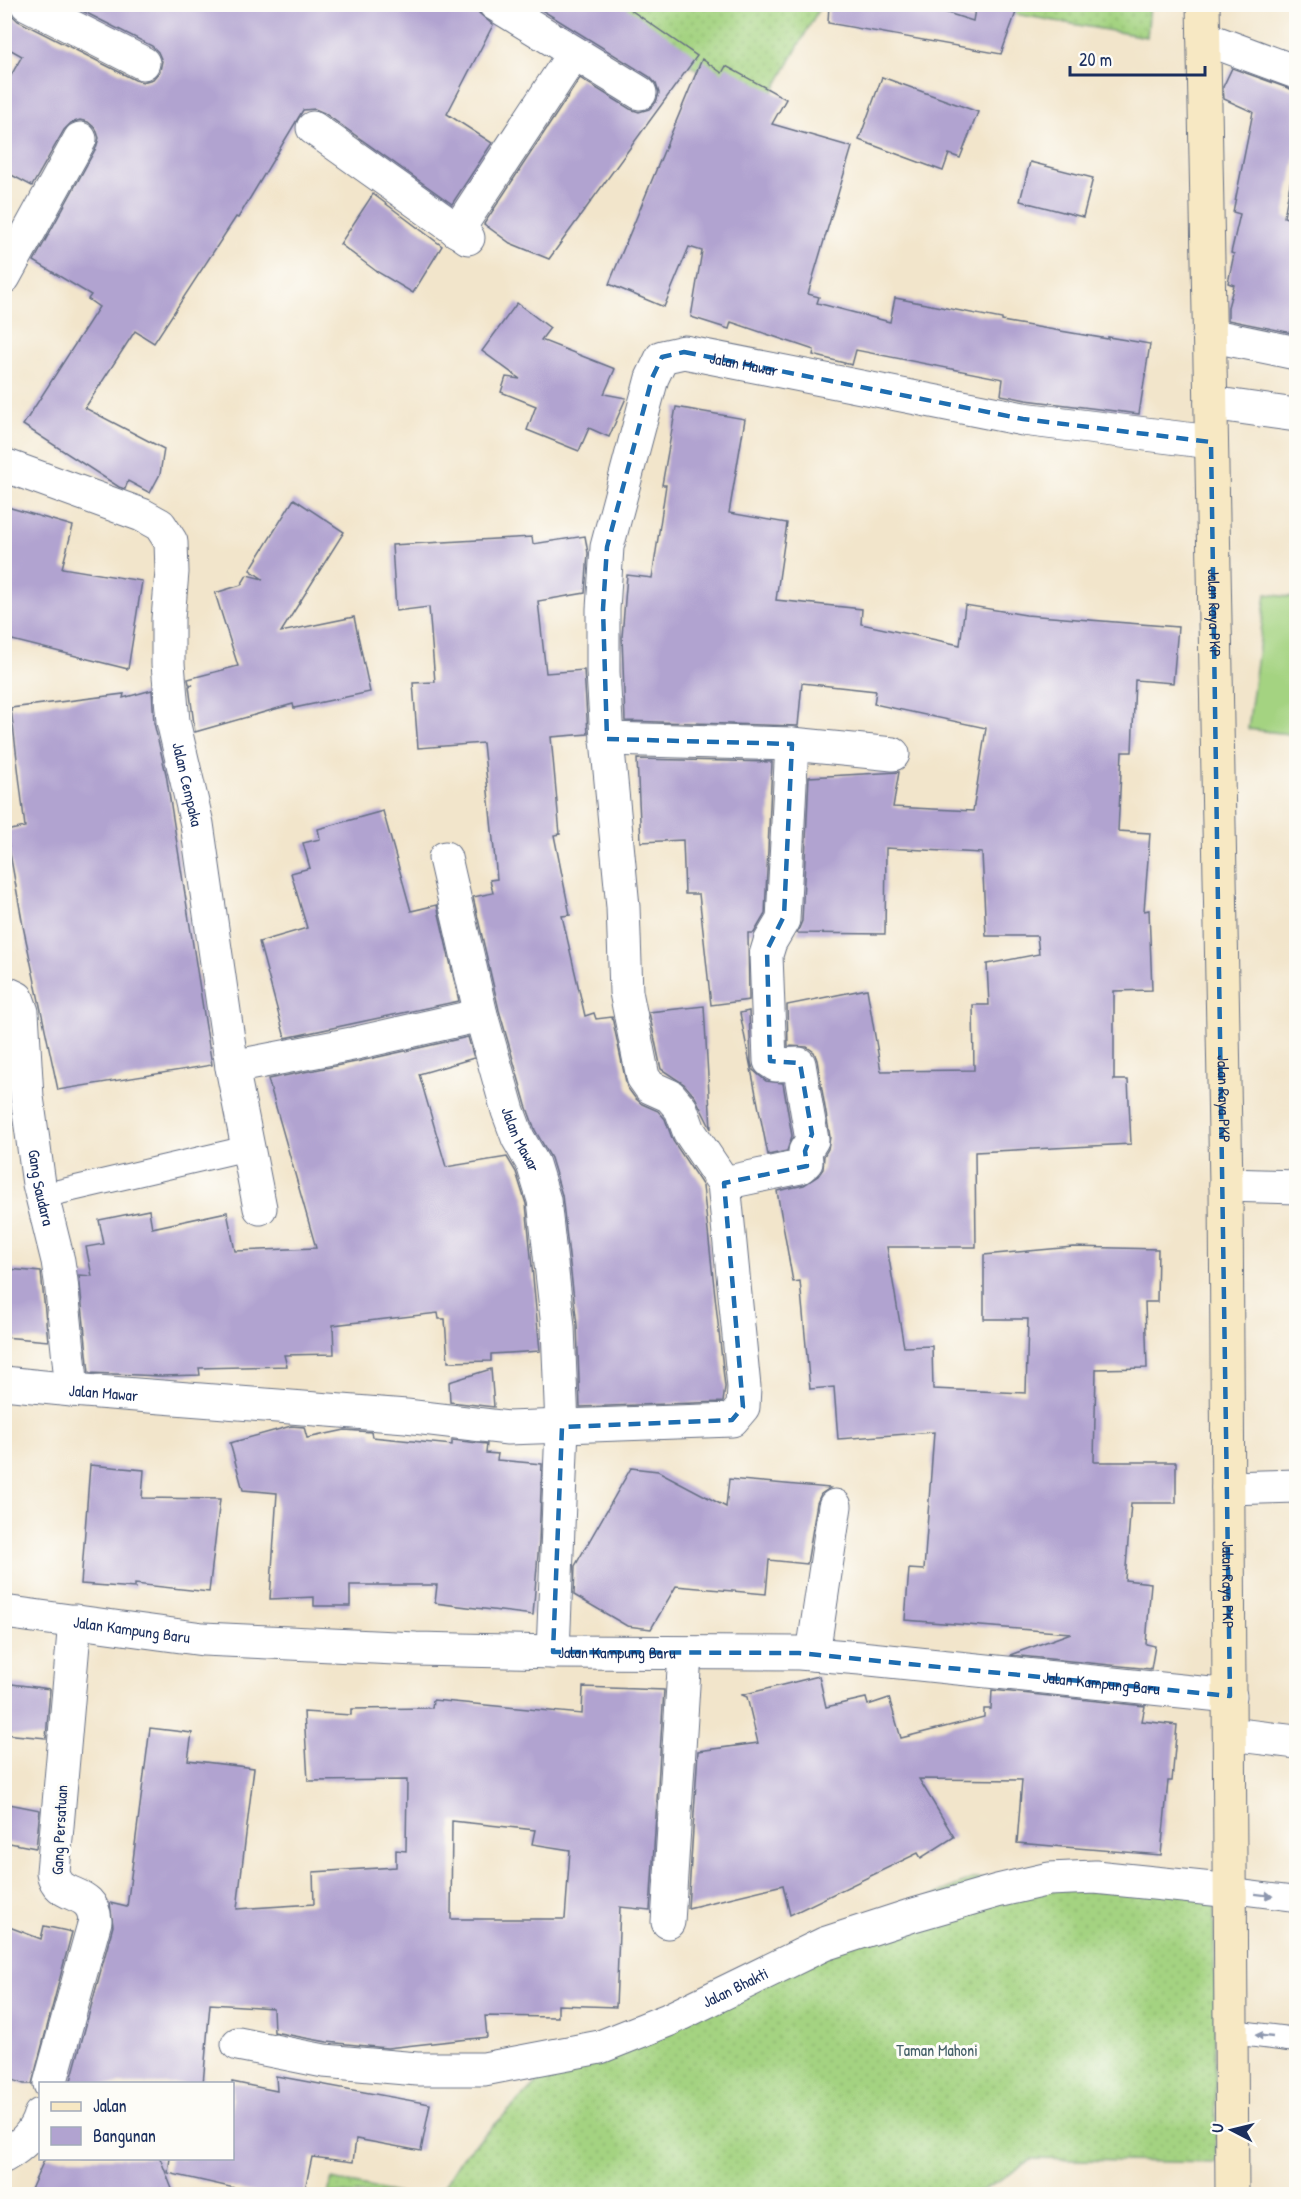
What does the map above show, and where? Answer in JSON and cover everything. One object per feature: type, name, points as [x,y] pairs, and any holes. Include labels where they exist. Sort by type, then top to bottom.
[{"type":"street","points":[[27,4],[143,63]]},
{"type":"street","points":[[495,4],[640,93]]},
{"type":"street","name":"Jalan Raya PKP","points":[[1203,4],[1226,1185],[1232,1891],[1232,2194]]},
{"type":"street","points":[[1203,38],[1296,72]]},
{"type":"street","points":[[313,128],[462,235],[574,53]]},
{"type":"street","points":[[4,277],[80,139]]},
{"type":"street","points":[[1209,335],[1296,353]]},
{"type":"street","name":"Jalan Mawar","points":[[4,1383],[406,1416],[508,1428],[732,1420],[743,1407],[742,1356],[724,1183],[694,1140],[681,1109],[670,1096],[650,1087],[643,1077],[626,992],[623,907],[607,739],[603,672],[603,609],[607,547],[652,378],[662,357],[684,352],[1023,419],[1211,442]]},
{"type":"street","points":[[1211,403],[1296,415]]},
{"type":"street","name":"Jalan Cempaka","points":[[4,465],[142,515],[160,525],[171,542],[168,664],[173,721],[197,824],[232,1067],[260,1208]]},
{"type":"street","points":[[607,739],[792,744],[893,754]]},
{"type":"street","points":[[724,1183],[800,1167],[806,1162],[804,1151],[812,1140],[801,1068],[796,1063],[772,1064],[770,1061],[766,954],[784,916],[792,744]]},
{"type":"street","name":"Jalan Mawar","points":[[446,858],[481,1015],[508,1111],[518,1138],[533,1164],[544,1200],[558,1327],[562,1426],[553,1653]]},
{"type":"street","name":"Gang Saudara","points":[[4,992],[17,998],[22,1012],[27,1097],[42,1196],[58,1261],[72,1390]]},
{"type":"street","points":[[232,1067],[352,1044],[481,1015]]},
{"type":"street","points":[[1226,1185],[1296,1187]]},
{"type":"street","points":[[1228,1488],[1296,1486]]},
{"type":"street","points":[[813,1654],[835,1506]]},
{"type":"street","name":"Jalan Kampung Baru","points":[[4,1612],[203,1639],[553,1653],[813,1654],[1230,1696]]},
{"type":"street","name":"Gang Persatuan","points":[[51,2082],[95,1922],[95,1909],[79,1895],[58,1886],[53,1872],[75,1621]]},
{"type":"street","points":[[668,1922],[685,1654]]},
{"type":"street","points":[[1230,1734],[1296,1742]]},
{"type":"street","name":"Jalan Bhakti","points":[[238,2044],[324,2061],[417,2069],[484,2069],[600,2047],[668,2020],[824,1944],[997,1891],[1049,1879],[1095,1877],[1232,1891]]},
{"type":"street","points":[[4,2156],[19,2148],[39,2119]]},
{"type":"lane","points":[[42,1196],[248,1148]]},
{"type":"lane","points":[[1232,1891],[1296,1899]]},
{"type":"lane","points":[[1232,2032],[1296,2040]]},
{"type":"highlighted area","points":[[684,352],[1023,419],[1211,442],[1230,1696],[799,1653],[553,1652],[562,1427],[732,1420],[743,1407],[724,1183],[807,1166],[805,1151],[812,1134],[800,1063],[770,1061],[766,966],[767,950],[784,916],[792,744],[607,739],[603,609],[607,547],[652,378],[662,357]]},
{"type":"green space","points":[[585,5],[821,5],[764,108]]},
{"type":"green space","points":[[963,5],[1150,5],[1147,37]]},
{"type":"green space","points":[[1266,594],[1296,598],[1296,735],[1248,729]]},
{"type":"green space","name":"Taman Mahoni","points":[[972,1879],[1214,1884],[1216,2163],[1033,2159],[977,2194],[439,2194],[462,2157],[561,2059]]},
{"type":"green space","points":[[332,2179],[400,2194],[328,2194]]},
{"type":"building","points":[[4,4],[8,4],[11,14],[18,21],[143,82],[153,79],[160,71],[162,61],[158,52],[152,46],[69,4],[476,4],[479,13],[493,25],[447,114],[492,143],[452,204],[324,113],[315,109],[303,110],[238,218],[236,217],[154,343],[135,331],[85,408],[164,449],[160,474],[150,493],[128,481],[125,489],[119,487],[23,425],[99,307],[88,299],[91,295],[34,261],[96,148],[99,138],[96,129],[88,122],[80,120],[71,123],[64,130],[32,186],[4,171],[4,88],[22,56],[4,46]]},
{"type":"building","points":[[532,4],[622,4],[697,56],[549,259],[510,243],[484,224],[580,78],[630,109],[639,112],[649,109],[656,102],[659,93],[650,77]]},
{"type":"building","points":[[829,4],[919,4],[973,21],[976,4],[1019,4],[1001,54],[828,23]]},
{"type":"building","points":[[702,59],[722,73],[726,66],[786,99],[772,124],[852,147],[808,294],[819,297],[817,303],[890,322],[895,298],[1002,319],[1002,321],[1150,344],[1139,414],[1001,395],[1003,379],[856,350],[852,365],[813,355],[814,350],[731,322],[729,329],[691,317],[702,251],[689,247],[664,307],[609,284]]},
{"type":"building","points":[[1232,68],[1296,91],[1296,152],[1284,217],[1296,221],[1296,319],[1292,333],[1228,320],[1228,307],[1234,285],[1228,283],[1234,254],[1231,253],[1240,214],[1233,212],[1253,112],[1224,99],[1223,87]]},
{"type":"building","points":[[882,77],[978,112],[960,158],[949,154],[943,171],[859,140]]},
{"type":"building","points":[[1030,162],[1093,178],[1083,217],[1020,201]]},
{"type":"building","points":[[373,194],[442,246],[413,293],[376,271],[340,244]]},
{"type":"building","points":[[517,303],[550,328],[541,340],[615,369],[604,394],[626,398],[609,437],[589,428],[579,451],[527,430],[536,406],[501,392],[506,377],[520,379],[482,351]]},
{"type":"building","points":[[676,407],[745,419],[729,513],[787,523],[776,600],[862,609],[861,624],[960,645],[965,605],[1026,615],[1178,627],[1173,683],[1135,680],[1132,752],[1122,752],[1118,831],[1150,833],[1144,911],[1149,910],[1152,990],[1114,991],[1114,1080],[1128,1080],[1131,1144],[975,1152],[976,1247],[887,1247],[904,1347],[932,1346],[933,1389],[1026,1393],[1028,1319],[984,1319],[984,1255],[1073,1247],[1158,1249],[1157,1302],[1145,1302],[1147,1368],[1096,1369],[1094,1462],[1176,1462],[1176,1503],[1131,1503],[1125,1580],[1151,1583],[1146,1644],[1155,1646],[1151,1669],[1010,1655],[1071,1633],[905,1620],[909,1569],[924,1570],[934,1432],[838,1439],[834,1387],[810,1389],[800,1281],[793,1282],[777,1191],[804,1185],[818,1176],[823,1169],[824,1156],[830,1137],[814,1052],[807,1047],[788,1046],[787,1005],[867,989],[881,1071],[974,1070],[973,1005],[989,1005],[987,964],[1039,954],[1037,936],[986,936],[982,853],[886,848],[885,934],[797,933],[802,921],[809,777],[899,772],[893,807],[973,811],[986,728],[874,704],[876,691],[802,683],[798,726],[625,721],[622,637],[627,575],[652,578],[666,485],[662,485]]},
{"type":"building","points":[[294,499],[344,532],[281,632],[354,617],[370,692],[294,708],[293,704],[195,732],[189,686],[193,685],[189,684],[188,679],[238,666],[215,593],[241,585],[247,575],[263,579],[250,570]]},
{"type":"building","points":[[4,506],[73,526],[62,568],[142,581],[128,669],[4,638]]},
{"type":"building","points":[[585,536],[588,553],[585,593],[538,601],[546,673],[584,670],[588,734],[551,737],[560,834],[554,835],[570,915],[562,916],[585,1016],[594,1013],[596,1019],[612,1017],[627,1087],[642,1104],[658,1111],[665,1119],[673,1141],[703,1186],[725,1387],[723,1402],[580,1407],[577,1325],[562,1195],[551,1158],[535,1130],[526,1105],[499,1010],[473,897],[493,893],[490,880],[497,879],[483,743],[418,748],[413,683],[435,682],[429,607],[396,611],[392,545],[532,537],[533,544]]},
{"type":"building","points":[[152,690],[154,723],[166,774],[212,1065],[58,1090],[23,926],[6,831],[25,827],[11,708],[124,694],[123,698]]},
{"type":"building","points":[[637,759],[772,762],[765,914],[754,933],[748,933],[749,1000],[711,1005],[699,894],[685,894],[683,840],[641,842]]},
{"type":"building","points":[[383,811],[411,911],[437,905],[459,1001],[285,1038],[259,942],[307,928],[291,873],[310,868],[303,843],[320,839],[318,829]]},
{"type":"building","points":[[704,1006],[711,1129],[695,1097],[684,1084],[661,1069],[649,1012]]},
{"type":"building","points":[[749,1011],[753,1070],[766,1081],[783,1083],[792,1136],[787,1151],[768,1155],[740,1013]]},
{"type":"building","points":[[468,1037],[474,1058],[419,1074],[446,1167],[507,1157],[516,1172],[526,1204],[540,1351],[491,1354],[491,1361],[448,1362],[445,1319],[439,1319],[438,1313],[333,1325],[334,1354],[284,1355],[287,1366],[199,1368],[200,1375],[89,1373],[79,1275],[92,1276],[86,1247],[104,1244],[99,1220],[149,1210],[152,1228],[227,1212],[235,1251],[316,1248],[268,1079]]},
{"type":"building","points":[[7,1269],[41,1272],[48,1341],[4,1337]]},
{"type":"building","points":[[491,1369],[494,1407],[450,1402],[449,1382]]},
{"type":"building","points":[[291,1426],[304,1427],[307,1438],[345,1430],[371,1432],[372,1437],[452,1445],[452,1440],[487,1444],[486,1453],[498,1454],[497,1460],[542,1464],[533,1615],[435,1603],[437,1585],[350,1585],[350,1606],[314,1606],[314,1597],[270,1599],[277,1493],[243,1490],[230,1443]]},
{"type":"building","points":[[90,1465],[144,1470],[142,1498],[220,1499],[209,1592],[135,1584],[135,1588],[81,1584]]},
{"type":"building","points":[[631,1468],[658,1471],[726,1507],[729,1479],[830,1488],[821,1494],[817,1503],[807,1564],[769,1560],[766,1594],[676,1586],[651,1629],[627,1626],[574,1595],[575,1566]]},
{"type":"building","points":[[819,1676],[826,1707],[866,1698],[868,1705],[889,1698],[901,1738],[984,1717],[984,1709],[991,1709],[992,1690],[1145,1706],[1142,1721],[1177,1725],[1172,1781],[1168,1781],[1161,1855],[1017,1843],[1022,1780],[919,1779],[954,1837],[921,1858],[918,1853],[790,1915],[783,1885],[688,1908],[698,1751],[758,1743],[747,1697],[742,1695]]},
{"type":"building","points":[[4,1683],[50,1689],[46,1738],[4,1734]]},
{"type":"building","points":[[583,1687],[664,1690],[650,1910],[620,1907],[616,2007],[558,2005],[558,2017],[485,2016],[487,2037],[387,2048],[327,2042],[274,2032],[273,2008],[210,2004],[203,2082],[71,2082],[113,1926],[110,1903],[127,1907],[150,1728],[192,1733],[188,1760],[254,1768],[237,1909],[314,1904],[313,1872],[396,1867],[396,1850],[406,1851],[407,1780],[308,1781],[304,1712],[351,1715],[351,1709],[432,1708],[433,1700],[582,1714]],"holes":[[[452,1821],[535,1830],[532,1844],[570,1850],[565,1919],[451,1919]]]},
{"type":"building","points":[[4,1803],[40,1810],[36,1848],[4,1842]]},
{"type":"building","points":[[4,1925],[41,1939],[44,1926],[72,1932],[32,2084],[24,2084],[4,2077]]},
{"type":"building","points":[[276,2076],[430,2104],[421,2151],[356,2139],[353,2162],[312,2157],[304,2194],[261,2194],[168,2173],[170,2160],[234,2160],[234,2082],[277,2091]]},
{"type":"building","points":[[44,2160],[161,2160],[174,2194],[29,2194]]}]
